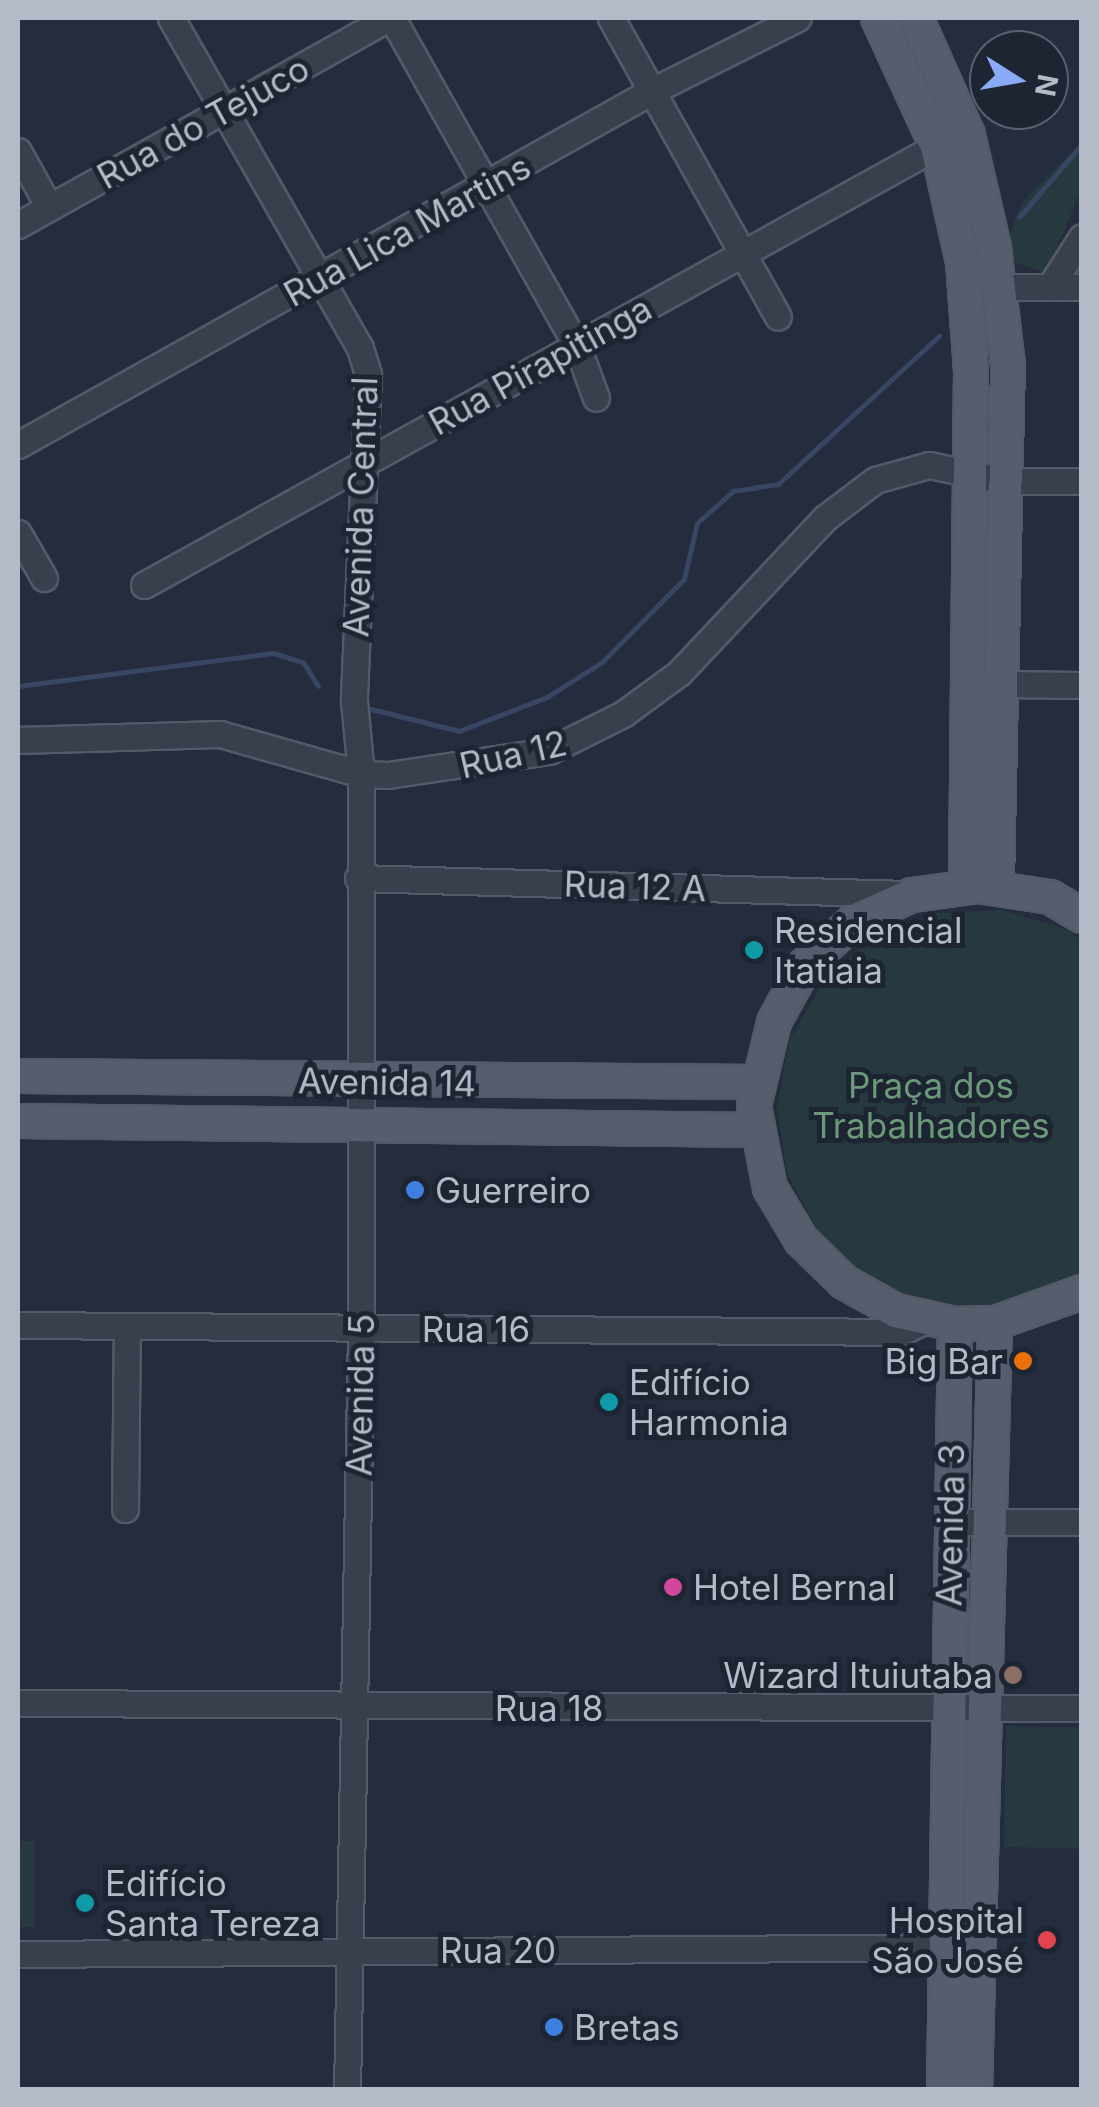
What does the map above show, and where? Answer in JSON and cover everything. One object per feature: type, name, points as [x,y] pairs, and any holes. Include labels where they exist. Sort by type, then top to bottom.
[{"type":"main road","points":[[878,18],[938,146],[963,262],[982,886]]},
{"type":"main road","points":[[916,18],[968,135],[999,286],[1008,365],[1001,684],[982,886]]},
{"type":"main road","points":[[1077,1304],[994,1323],[942,1321],[896,1310],[844,1282],[800,1240],[770,1188],[756,1130],[756,1082],[774,1022],[806,964],[854,922],[912,894],[982,886],[1066,893],[1082,916]]},
{"type":"main road","points":[[18,1120],[29,1099],[19,1076]]},
{"type":"main road","name":"Avenida 14","points":[[19,1076],[756,1082]]},
{"type":"main road","points":[[60,1121],[48,1100],[61,1078]]},
{"type":"main road","name":"Avenida 14","points":[[18,1120],[360,1121],[756,1130]]},
{"type":"main road","name":"Avenida 3","points":[[942,1321],[952,1522],[950,1709],[962,1947],[975,2090]]},
{"type":"main road","name":"Avenida 3","points":[[944,2090],[985,1709],[994,1323]]},
{"type":"street","name":"Avenida Central","points":[[170,18],[366,363],[366,462],[354,701]]},
{"type":"street","name":"Rua do Tejuco","points":[[18,225],[390,18]]},
{"type":"street","points":[[390,18],[576,346],[596,398]]},
{"type":"street","points":[[611,18],[778,317]]},
{"type":"street","name":"Rua Lica Martins","points":[[18,445],[652,91],[798,18]]},
{"type":"street","name":"Rua Pirapitinga","points":[[144,585],[938,146]]},
{"type":"street","points":[[18,151],[49,207]]},
{"type":"street","points":[[1050,287],[1082,236]]},
{"type":"street","points":[[999,286],[1082,287]]},
{"type":"street","name":"Rua 12","points":[[18,740],[220,734],[361,774],[481,766],[584,737],[679,673],[848,497],[905,470],[929,466],[1006,481],[1082,481]]},
{"type":"street","points":[[18,533],[44,578]]},
{"type":"street","points":[[1001,684],[1082,685]]},
{"type":"street","name":"Avenida 5","points":[[347,2090],[361,1328],[361,774],[354,701]]},
{"type":"street","name":"Rua 12 A","points":[[358,878],[912,894]]},
{"type":"street","name":"Rua 16","points":[[18,1325],[901,1332],[942,1321]]},
{"type":"street","points":[[124,1509],[127,1327]]},
{"type":"street","points":[[952,1522],[1082,1522]]},
{"type":"street","name":"Rua 18","points":[[18,1704],[1082,1708]]},
{"type":"street","name":"Rua 20","points":[[18,1954],[962,1947]]},
{"type":"green space","points":[[1081,143],[1081,189],[1047,274],[1014,262],[1004,248],[1023,201]]},
{"type":"green space","name":"Praça dos Trabalhadores","points":[[1002,910],[1066,929],[1082,940],[1081,1278],[991,1310],[927,1304],[868,1278],[819,1233],[787,1174],[777,1107],[789,1041],[823,982],[873,938],[935,913]]},
{"type":"green space","points":[[1006,1726],[1081,1727],[1079,1848],[1004,1847]]},
{"type":"green space","points":[[18,1841],[35,1841],[35,1927],[18,1927]]},
{"type":"waterway","points":[[1019,217],[1082,144]]},
{"type":"waterway","points":[[371,709],[459,731],[547,697],[602,662],[684,579],[697,523],[733,491],[778,484],[939,336]]},
{"type":"waterway","points":[[18,686],[273,653],[303,662],[318,686]]},
{"type":"place","name":"Residencial Itatiaia","points":[[754,950]]},
{"type":"place","name":"Guerreiro","points":[[415,1190]]},
{"type":"place","name":"Big Bar","points":[[1023,1361]]},
{"type":"place","name":"Edifício Harmonia","points":[[609,1402]]},
{"type":"place","name":"Hotel Bernal","points":[[673,1587]]},
{"type":"place","name":"Wizard Ituiutaba","points":[[1013,1675]]},
{"type":"place","name":"Edifício Santa Tereza","points":[[85,1903]]},
{"type":"place","name":"Hospital São José","points":[[1047,1940]]},
{"type":"place","name":"Bretas","points":[[554,2027]]}]
